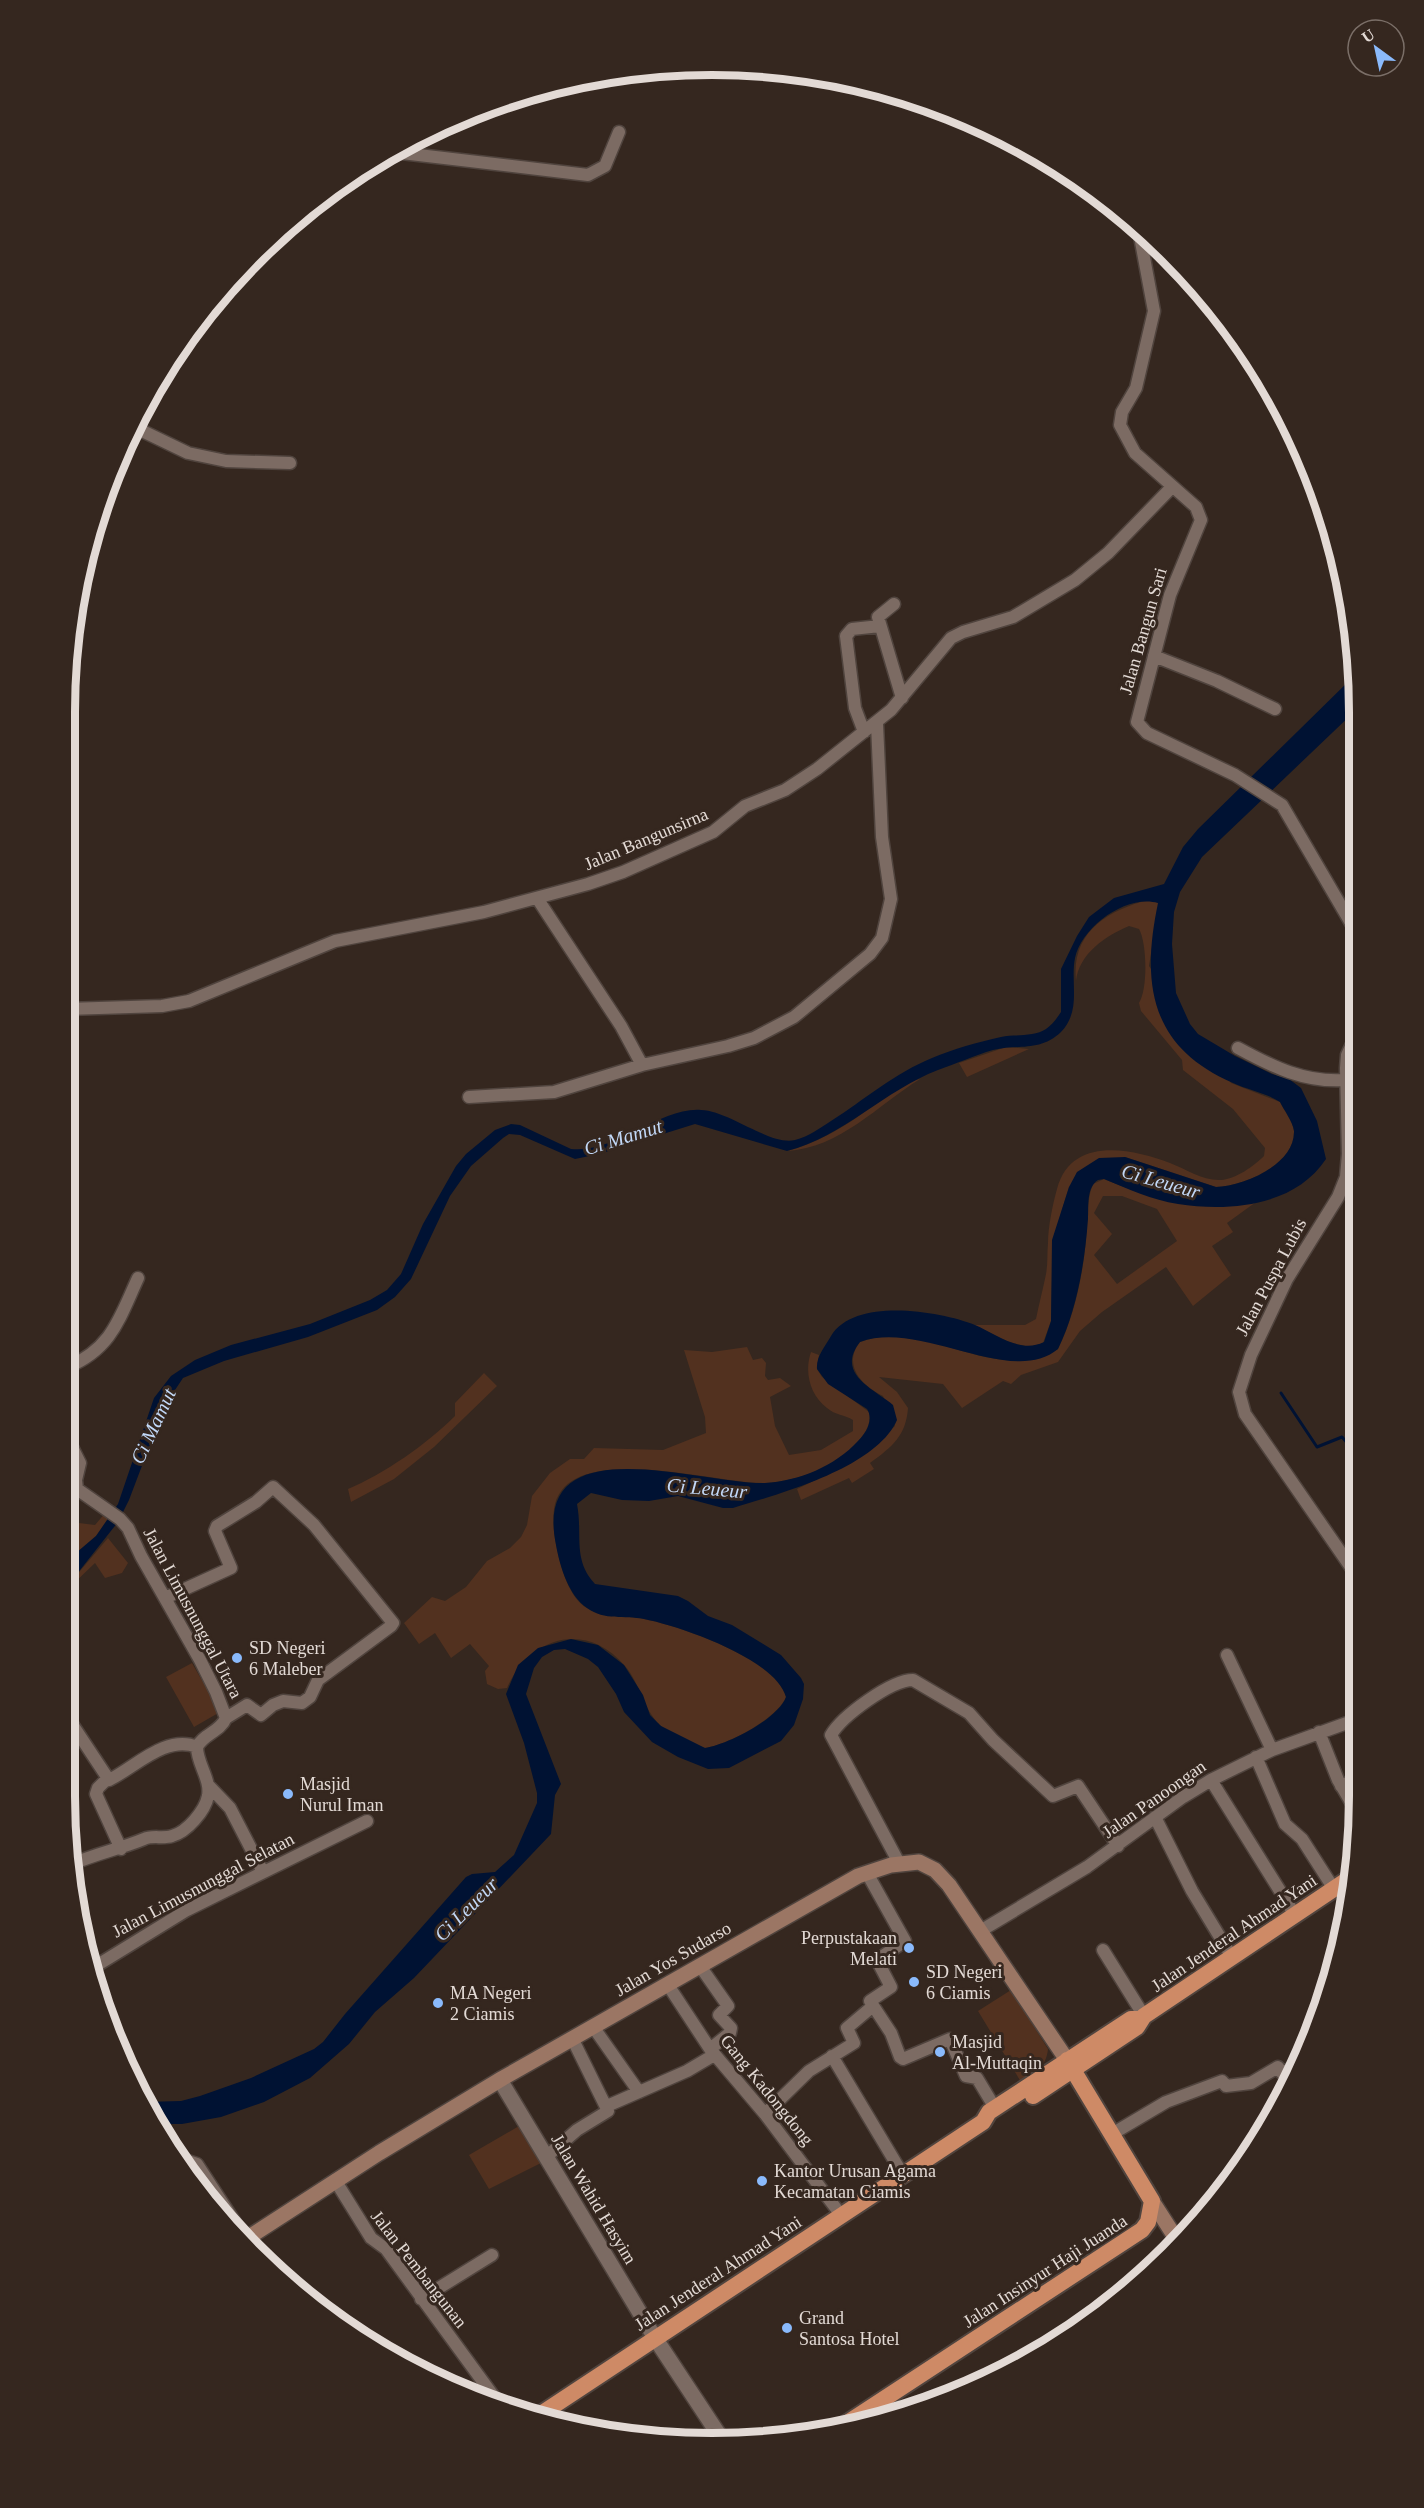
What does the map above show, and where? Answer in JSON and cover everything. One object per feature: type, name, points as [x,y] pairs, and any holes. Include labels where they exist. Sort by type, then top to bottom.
[{"type":"highway","name":"Jalan Jenderal Ahmad Yani","points":[[983,2122],[995,2121],[1131,2019],[1142,2018],[1295,1915],[1343,1886]]},
{"type":"highway","name":"Jalan Jenderal Ahmad Yani","points":[[546,2411],[983,2122],[989,2112],[995,2108],[1070,2065]]},
{"type":"highway","points":[[1070,2065],[1152,2201]]},
{"type":"highway","name":"Jalan Insinyur Haji Juanda","points":[[861,2415],[1142,2230],[1148,2222],[1152,2201]]},
{"type":"main road","name":"Jalan Yos Sudarso","points":[[252,2235],[335,2180],[500,2080],[794,1911],[867,1873],[899,1863],[919,1862],[935,1870],[982,1930],[1013,1983],[1070,2065]]},
{"type":"main road","points":[[1152,2201],[1175,2233]]},
{"type":"main road","points":[[1142,2230],[1155,2230],[1171,2236]]},
{"type":"street","points":[[406,154],[588,175],[605,166],[619,132]]},
{"type":"street","name":"Jalan Bangun Sari","points":[[1141,242],[1155,311],[1136,388],[1122,412],[1120,425],[1135,453],[1171,488],[1196,507],[1201,520],[1177,573],[1137,718],[1139,726],[1155,738],[1235,775],[1276,800],[1294,822],[1349,919]]},
{"type":"street","points":[[141,431],[188,453],[226,461],[291,463]]},
{"type":"street","name":"Jalan Bangunsirna","points":[[75,1009],[162,1006],[189,1001],[335,941],[478,913],[605,879],[713,832],[745,806],[785,790],[818,769],[877,724],[902,698],[951,638],[963,632],[1013,617],[1075,580],[1108,553],[1171,488]]},
{"type":"street","points":[[894,604],[878,615],[902,698]]},
{"type":"street","points":[[864,732],[855,708],[846,636],[852,629],[880,626]]},
{"type":"street","points":[[1154,656],[1217,681],[1275,710]]},
{"type":"street","points":[[469,1097],[554,1092],[642,1065],[728,1046],[773,1029],[803,1010],[877,947],[885,928],[891,899],[882,837],[877,724]]},
{"type":"street","points":[[537,898],[621,1026],[642,1065]]},
{"type":"street","points":[[1238,1048],[1278,1068],[1313,1080],[1346,1080]]},
{"type":"street","name":"Jalan Puspa Lubis","points":[[1349,1051],[1346,1080],[1348,1154],[1346,1177],[1338,1197],[1287,1279],[1264,1324],[1251,1355],[1239,1398],[1245,1414],[1349,1564]]},
{"type":"street","points":[[75,1364],[96,1353],[107,1342],[138,1278]]},
{"type":"street","name":"Jalan Limusnunggal Utara","points":[[75,1453],[80,1463],[76,1480],[77,1489],[115,1515],[131,1533],[141,1556],[216,1692],[226,1718],[222,1725],[202,1740],[197,1747]]},
{"type":"street","points":[[165,1598],[231,1569],[215,1531],[217,1526],[256,1502],[273,1487],[314,1525],[393,1623],[318,1680],[310,1697],[304,1702],[277,1703],[261,1715],[247,1705],[226,1718]]},
{"type":"street","points":[[1227,1655],[1272,1750]]},
{"type":"street","points":[[899,1863],[831,1735],[886,1687],[906,1680],[913,1680],[943,1695],[969,1713],[993,1740],[1053,1796],[1078,1786],[1118,1846]]},
{"type":"street","name":"Jalan Panoongan","points":[[982,1930],[1118,1846],[1155,1817],[1211,1780],[1272,1750],[1349,1722]]},
{"type":"street","points":[[75,1729],[107,1779]]},
{"type":"street","points":[[1319,1732],[1341,1786],[1349,1799]]},
{"type":"street","points":[[121,1849],[96,1794],[107,1779],[162,1749],[184,1743],[197,1747],[208,1785],[230,1808],[262,1872]]},
{"type":"street","points":[[1256,1757],[1285,1824],[1302,1839],[1343,1886]]},
{"type":"street","points":[[1211,1780],[1295,1915]]},
{"type":"street","points":[[1341,1786],[1349,1782]]},
{"type":"street","points":[[78,1861],[121,1849],[145,1838],[172,1836],[184,1830],[203,1808],[208,1785]]},
{"type":"street","points":[[1155,1817],[1192,1891],[1232,1957]]},
{"type":"street","name":"Jalan Limusnunggal Selatan","points":[[98,1965],[187,1910],[367,1821]]},
{"type":"street","points":[[867,1873],[904,1941],[877,1960],[891,1986],[871,1999],[873,2006],[891,2033],[902,2058],[950,2039],[966,2076],[976,2078],[995,2108]]},
{"type":"street","points":[[1103,1950],[1142,2018]]},
{"type":"street","points":[[607,2106],[687,2072],[712,2052],[730,2033],[731,2028],[718,2015],[728,2006],[700,1966]]},
{"type":"street","name":"Gang Kadongdong","points":[[668,1985],[712,2052],[765,2114],[841,2216]]},
{"type":"street","points":[[765,2114],[797,2080],[854,2043],[847,2028],[873,2006]]},
{"type":"street","points":[[594,2028],[639,2092]]},
{"type":"street","points":[[546,2157],[577,2130],[608,2111],[573,2040]]},
{"type":"street","points":[[832,2056],[903,2175]]},
{"type":"street","points":[[1113,2134],[1166,2102],[1222,2081],[1226,2086],[1251,2083],[1278,2067],[1282,2073],[1286,2071]]},
{"type":"street","name":"Jalan Wahid Hasyim","points":[[500,2080],[655,2338],[718,2433]]},
{"type":"street","points":[[191,2162],[197,2164],[219,2199]]},
{"type":"street","name":"Jalan Pembangunan","points":[[335,2180],[357,2219],[371,2238],[386,2249],[491,2393]]},
{"type":"street","points":[[421,2300],[492,2255]]},
{"type":"shaded area","points":[[1148,900],[1159,903],[1149,966],[1231,1083],[1280,1102],[1293,1127],[1292,1143],[1286,1154],[1266,1171],[1240,1183],[1227,1186],[1216,1187],[1125,1157],[1069,1187],[1053,1240],[1051,1321],[1043,1343],[1030,1347],[1009,1342],[974,1325],[1025,1325],[1036,1319],[1047,1270],[1049,1230],[1055,1195],[1064,1172],[1075,1160],[1104,1150],[1138,1153],[1170,1163],[1201,1177],[1221,1180],[1244,1171],[1264,1156],[1265,1148],[1233,1109],[1183,1070],[1182,1060],[1141,1011],[1139,1003],[1144,988],[1145,966],[1144,945],[1139,929],[1129,926],[1102,941],[1082,962],[1076,981],[1079,950],[1094,927],[1118,911]]},
{"type":"shaded area","points":[[1006,1047],[1029,1049],[967,1077],[959,1063]]},
{"type":"shaded area","points":[[920,1079],[841,1134],[806,1148],[787,1151],[811,1143],[835,1131],[858,1117],[893,1090]]},
{"type":"shaded area","points":[[1104,1179],[1140,1193],[1197,1205],[1217,1206],[1256,1202],[1227,1223],[1233,1232],[1212,1246],[1231,1275],[1193,1306],[1166,1267],[1102,1312],[1080,1331],[1058,1362],[1021,1375],[1011,1384],[1003,1381],[962,1408],[943,1384],[879,1377],[897,1392],[908,1408],[907,1418],[897,1440],[870,1463],[874,1469],[852,1483],[849,1478],[801,1500],[797,1489],[854,1461],[895,1426],[883,1396],[862,1381],[854,1367],[853,1359],[860,1342],[885,1337],[910,1338],[985,1357],[1009,1360],[1034,1359],[1058,1349],[1069,1323],[1080,1281],[1085,1253],[1088,1204],[1093,1184]],"holes":[[[1103,1196],[1122,1196],[1157,1209],[1177,1241],[1117,1284],[1094,1255],[1112,1234],[1094,1213]]]},
{"type":"shaded area","points":[[747,1347],[753,1360],[762,1358],[766,1363],[765,1376],[768,1380],[780,1378],[791,1386],[770,1397],[775,1426],[789,1455],[821,1450],[853,1431],[853,1420],[830,1410],[816,1397],[810,1383],[808,1367],[811,1352],[819,1355],[817,1369],[822,1377],[869,1412],[866,1431],[845,1455],[824,1468],[801,1477],[766,1483],[649,1470],[617,1469],[589,1474],[567,1485],[555,1504],[553,1524],[563,1571],[572,1592],[581,1604],[608,1615],[644,1619],[680,1629],[725,1646],[746,1657],[779,1683],[786,1697],[773,1714],[750,1730],[726,1742],[705,1748],[675,1736],[660,1725],[649,1711],[625,1666],[609,1651],[593,1643],[576,1639],[559,1641],[543,1647],[529,1657],[507,1688],[498,1689],[487,1684],[485,1671],[489,1666],[470,1644],[451,1658],[435,1633],[419,1644],[404,1623],[432,1597],[445,1601],[466,1587],[487,1561],[510,1548],[521,1537],[527,1525],[532,1496],[550,1473],[570,1459],[584,1459],[594,1448],[663,1450],[706,1433],[705,1417],[684,1350],[712,1352]]},
{"type":"shaded area","points":[[484,1373],[497,1386],[434,1447],[394,1479],[351,1502],[348,1489],[390,1467],[432,1437],[455,1416],[455,1403]]},
{"type":"shaded area","points":[[106,1512],[111,1515],[96,1536],[75,1554],[75,1519],[79,1523],[95,1525]]},
{"type":"shaded area","points":[[108,1538],[128,1563],[122,1573],[105,1578],[95,1563],[75,1582],[75,1577]]},
{"type":"shaded area","points":[[192,1663],[220,1712],[194,1727],[166,1677]]},
{"type":"shaded area","points":[[1011,1990],[1048,2049],[1042,2065],[1021,2082],[978,2011]]},
{"type":"shaded area","points":[[519,2126],[541,2163],[489,2189],[469,2155]]},
{"type":"water","points":[[1348,682],[1349,717],[1202,857],[1180,892],[1174,912],[1172,944],[1176,993],[1190,1024],[1198,1034],[1235,1056],[1272,1074],[1289,1079],[1301,1088],[1317,1121],[1326,1159],[1313,1175],[1297,1187],[1279,1196],[1240,1206],[1178,1204],[1149,1197],[1104,1179],[1098,1180],[1094,1183],[1089,1198],[1087,1235],[1079,1285],[1065,1334],[1058,1349],[1038,1359],[1016,1361],[991,1358],[910,1339],[884,1337],[860,1342],[853,1353],[854,1372],[860,1380],[893,1405],[897,1420],[886,1437],[869,1452],[824,1477],[733,1508],[723,1508],[678,1496],[649,1501],[622,1500],[591,1493],[577,1504],[583,1565],[595,1584],[678,1596],[708,1616],[732,1625],[781,1655],[804,1684],[803,1699],[794,1725],[781,1741],[729,1768],[708,1769],[678,1757],[652,1742],[624,1712],[616,1694],[598,1667],[588,1659],[565,1649],[554,1650],[542,1657],[534,1668],[526,1694],[561,1784],[555,1795],[551,1834],[414,1978],[375,2012],[349,2044],[310,2078],[264,2102],[221,2117],[182,2124],[166,2124],[154,2102],[181,2101],[200,2096],[251,2078],[314,2049],[323,2042],[466,1877],[472,1874],[495,1872],[514,1855],[537,1803],[537,1793],[524,1743],[506,1694],[518,1665],[538,1648],[571,1639],[598,1645],[624,1665],[643,1695],[650,1715],[661,1726],[705,1748],[726,1742],[751,1730],[781,1705],[786,1697],[779,1683],[765,1670],[725,1646],[680,1629],[644,1619],[601,1615],[581,1603],[566,1580],[556,1545],[555,1507],[569,1484],[595,1472],[628,1469],[765,1483],[791,1479],[816,1471],[849,1450],[864,1434],[870,1418],[867,1409],[828,1384],[817,1369],[821,1352],[831,1336],[843,1324],[859,1316],[878,1312],[920,1312],[941,1315],[975,1325],[1017,1344],[1026,1346],[1044,1342],[1051,1321],[1052,1240],[1069,1187],[1077,1172],[1099,1158],[1125,1157],[1216,1187],[1227,1186],[1253,1178],[1277,1163],[1292,1143],[1294,1131],[1280,1102],[1233,1083],[1205,1068],[1184,1051],[1168,1032],[1158,1010],[1152,986],[1151,960],[1158,903],[1146,901],[1133,903],[1120,908],[1096,924],[1079,946],[1075,958],[1071,1015],[1061,1032],[1053,1038],[1037,1045],[993,1050],[938,1070],[900,1089],[827,1135],[807,1144],[787,1151],[695,1124],[599,1154],[575,1159],[520,1135],[509,1134],[471,1166],[450,1196],[411,1279],[395,1297],[377,1310],[308,1337],[224,1361],[183,1378],[165,1405],[129,1500],[118,1522],[75,1576],[75,1554],[96,1536],[118,1504],[154,1398],[171,1376],[195,1360],[231,1345],[310,1324],[370,1300],[387,1290],[401,1274],[423,1224],[456,1166],[466,1154],[495,1130],[511,1124],[520,1125],[571,1149],[588,1149],[604,1145],[669,1116],[685,1111],[701,1110],[724,1116],[774,1138],[795,1140],[814,1132],[918,1064],[983,1041],[1041,1032],[1061,1012],[1061,969],[1089,917],[1114,898],[1164,884],[1183,847],[1198,829]]},
{"type":"waterway","points":[[1281,1393],[1317,1447],[1342,1437],[1349,1445]]},
{"type":"place","name":"SD Negeri 6 Maleber","points":[[237,1658]]},
{"type":"place","name":"Masjid Nurul Iman","points":[[288,1794]]},
{"type":"place","name":"Perpustakaan Melati","points":[[909,1948]]},
{"type":"place","name":"SD Negeri 6 Ciamis","points":[[914,1982]]},
{"type":"place","name":"MA Negeri 2 Ciamis","points":[[438,2003]]},
{"type":"place","name":"Masjid Al-Muttaqin","points":[[940,2052]]},
{"type":"place","name":"Kantor Urusan Agama Kecamatan Ciamis","points":[[762,2181]]},
{"type":"place","name":"Grand Santosa Hotel","points":[[787,2328]]},
{"type":"water label","name":"Ci Mamut","points":[[623,1137]]},
{"type":"water label","name":"Ci Leueur","points":[[1161,1181]]},
{"type":"water label","name":"Ci Mamut","points":[[153,1426]]},
{"type":"water label","name":"Ci Leueur","points":[[707,1488]]},
{"type":"water label","name":"Ci Leueur","points":[[466,1909]]}]
